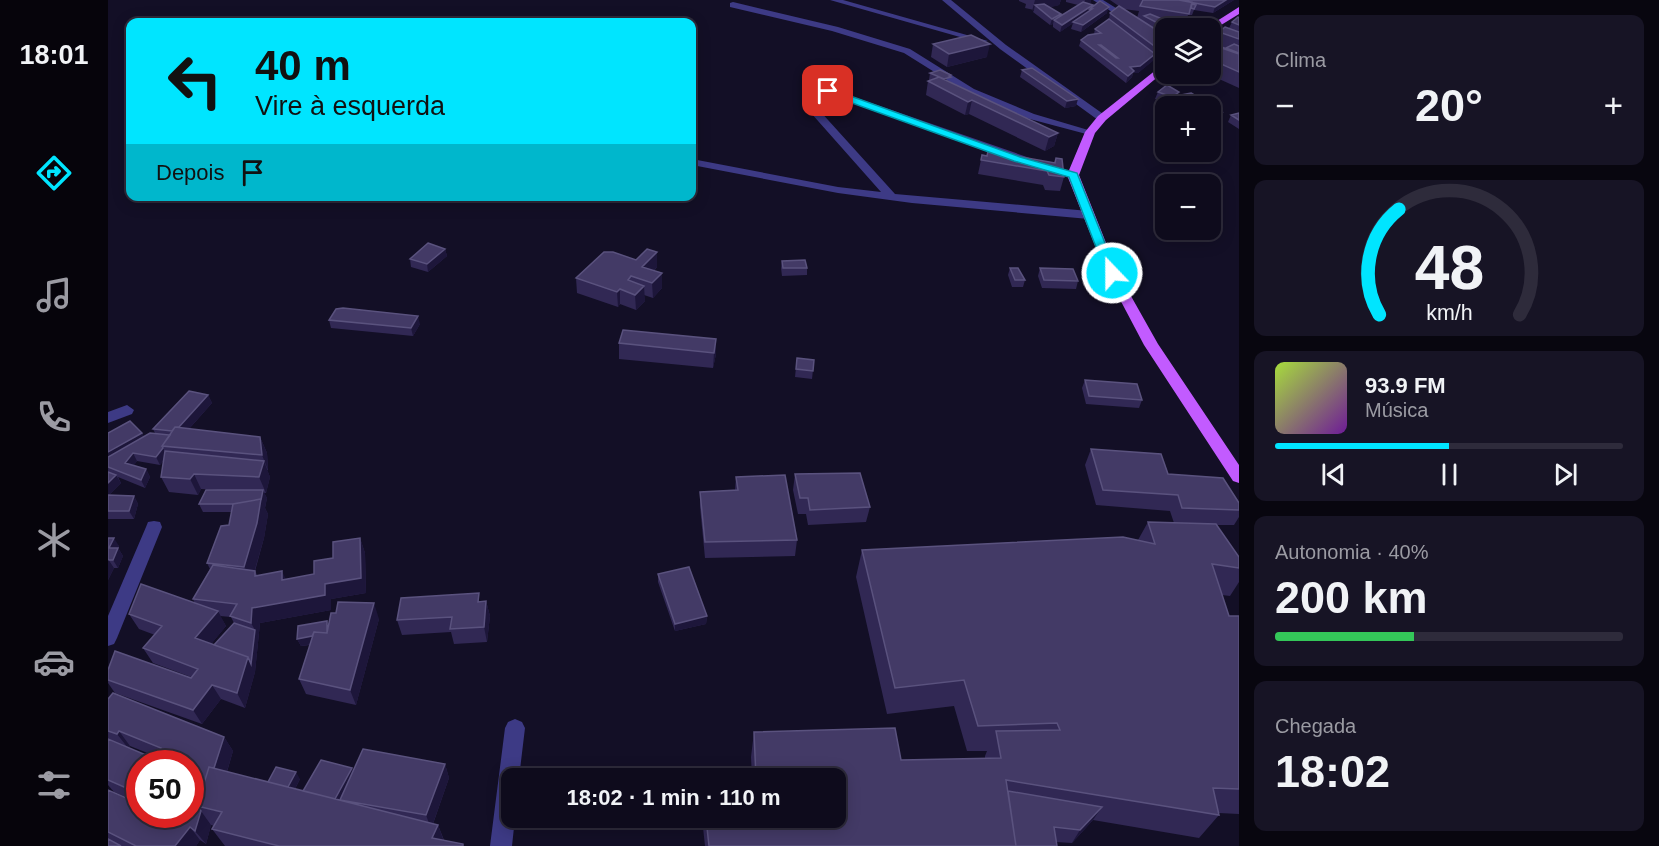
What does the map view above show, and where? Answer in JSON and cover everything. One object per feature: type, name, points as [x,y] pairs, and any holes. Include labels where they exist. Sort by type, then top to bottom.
[{"type":"main road","points":[[1221,21],[1239,9]]},
{"type":"main road","points":[[1155,74],[1102,118],[1090,132],[1073,175],[1112,273],[1151,345],[1239,477]]},
{"type":"street","points":[[834,0],[1003,47]]},
{"type":"street","points":[[946,0],[1003,47],[1102,118]]},
{"type":"street","points":[[1097,0],[1155,36]]},
{"type":"street","points":[[733,5],[835,29],[907,51],[971,91],[1030,116],[1090,132]]},
{"type":"street","points":[[891,197],[815,111],[808,99],[811,93],[828,91],[1017,159],[1073,175]]},
{"type":"street","points":[[696,163],[838,190],[1089,215]]},
{"type":"street","points":[[108,418],[127,410]]},
{"type":"street","points":[[108,638],[154,527]]},
{"type":"street","points":[[501,846],[515,728]]},
{"type":"building","points":[[1143,0],[1192,2],[1189,14],[1140,6]]},
{"type":"building","points":[[1179,0],[1226,0],[1215,7]]},
{"type":"building","points":[[1100,1],[1109,7],[1083,25],[1073,22],[1092,9],[1090,9]]},
{"type":"building","points":[[1083,2],[1093,5],[1062,25],[1054,20]]},
{"type":"building","points":[[1044,4],[1061,14],[1052,19],[1035,5]]},
{"type":"building","points":[[1119,6],[1155,29],[1155,47],[1110,13]]},
{"type":"building","points":[[1150,14],[1160,18],[1155,18],[1155,22],[1144,16]]},
{"type":"building","points":[[1239,18],[1239,25],[1232,22]]},
{"type":"building","points":[[1109,19],[1155,54],[1140,66],[1130,67],[1134,71],[1128,76],[1081,40],[1088,35],[1101,33],[1095,29]],"holes":[[[1099,45],[1101,45],[1118,58],[1116,58]]]},
{"type":"building","points":[[1225,27],[1239,32],[1239,39],[1221,33]]},
{"type":"building","points":[[971,35],[990,44],[949,54],[933,44]]},
{"type":"building","points":[[1234,44],[1239,46],[1239,53],[1226,48]]},
{"type":"building","points":[[1221,48],[1239,54],[1239,72],[1221,64]]},
{"type":"building","points":[[1032,68],[1078,99],[1067,101],[1022,70]]},
{"type":"building","points":[[940,70],[951,77],[944,79],[930,73]]},
{"type":"building","points":[[939,77],[1058,133],[1049,137],[972,100],[968,102],[928,81]]},
{"type":"building","points":[[1167,85],[1179,92],[1169,96],[1158,92]]},
{"type":"building","points":[[1191,93],[1196,96],[1176,96]]},
{"type":"building","points":[[1239,113],[1239,120],[1231,115]]},
{"type":"building","points":[[988,151],[1055,163],[1056,158],[1062,159],[1064,177],[1049,175],[1047,171],[981,160],[982,155],[987,156]]},
{"type":"building","points":[[428,243],[445,249],[427,264],[410,259]]},
{"type":"building","points":[[647,249],[657,252],[642,267],[662,273],[652,283],[631,276],[628,280],[644,286],[635,295],[620,289],[617,292],[576,278],[604,252],[613,252],[636,260]]},
{"type":"building","points":[[805,260],[807,268],[783,268],[782,261]]},
{"type":"building","points":[[1010,268],[1018,268],[1025,280],[1015,280]]},
{"type":"building","points":[[1040,268],[1073,269],[1078,281],[1044,280]]},
{"type":"building","points":[[336,309],[418,316],[411,328],[329,320]]},
{"type":"building","points":[[623,330],[716,339],[714,353],[619,343]]},
{"type":"building","points":[[797,358],[814,360],[813,371],[796,369]]},
{"type":"building","points":[[1085,380],[1137,384],[1142,400],[1089,396]]},
{"type":"building","points":[[189,391],[208,395],[179,427],[175,427],[172,431],[153,429]]},
{"type":"building","points":[[130,421],[142,433],[108,452],[108,433]]},
{"type":"building","points":[[175,427],[260,437],[262,455],[162,446]]},
{"type":"building","points":[[150,433],[170,435],[156,457],[133,453],[125,463],[146,469],[141,480],[108,467],[108,457]]},
{"type":"building","points":[[1091,449],[1161,454],[1168,474],[1223,478],[1239,503],[1239,510],[1182,508],[1178,495],[1103,490]]},
{"type":"building","points":[[165,451],[264,461],[259,477],[194,474],[190,479],[161,477]]},
{"type":"building","points":[[108,472],[116,475],[108,483]]},
{"type":"building","points":[[860,473],[870,507],[810,510],[808,498],[800,498],[795,474]]},
{"type":"building","points":[[785,475],[797,540],[705,542],[700,492],[738,490],[736,477]]},
{"type":"building","points":[[206,490],[263,490],[261,500],[233,504],[199,504]]},
{"type":"building","points":[[108,495],[134,496],[129,511],[108,511]]},
{"type":"building","points":[[261,499],[257,523],[244,567],[207,563],[221,526],[229,525],[233,504]]},
{"type":"building","points":[[1148,522],[1216,524],[1239,557],[1239,568],[1212,564],[1229,616],[1239,616],[1239,789],[1213,788],[1219,815],[1006,780],[1016,846],[709,846],[707,828],[846,828],[846,768],[756,768],[754,732],[895,728],[901,760],[1001,758],[996,731],[1060,730],[1057,723],[978,726],[964,680],[895,688],[862,550],[1123,537],[1155,544]]},
{"type":"building","points":[[108,538],[114,538],[109,548],[118,548],[113,560],[108,559]]},
{"type":"building","points":[[360,538],[361,578],[325,584],[325,595],[252,608],[251,623],[230,616],[237,604],[193,599],[213,565],[255,571],[255,576],[282,571],[282,580],[314,574],[314,561],[333,558],[333,542]]},
{"type":"building","points":[[689,567],[707,616],[675,624],[658,574]]},
{"type":"building","points":[[141,584],[218,611],[195,638],[248,657],[237,693],[212,685],[193,710],[108,680],[108,670],[115,651],[191,678],[198,669],[143,648],[162,626],[129,614]]},
{"type":"building","points":[[479,593],[478,602],[486,601],[484,627],[450,629],[452,617],[397,620],[401,598]]},
{"type":"building","points":[[338,602],[374,603],[350,690],[299,679],[314,632],[327,633],[331,613],[336,613]]},
{"type":"building","points":[[327,621],[327,633],[314,632],[312,636],[297,639],[298,626]]},
{"type":"building","points":[[234,623],[255,630],[251,664],[248,657],[214,645]]},
{"type":"building","points":[[113,693],[224,737],[214,768],[209,767],[204,783],[204,750],[159,750],[161,748],[119,731],[117,734],[108,731],[108,699]]},
{"type":"building","points":[[108,739],[134,750],[126,750],[126,788],[108,780]]},
{"type":"building","points":[[363,749],[445,764],[426,815],[340,800]]},
{"type":"building","points":[[321,760],[352,768],[335,799],[303,791]]},
{"type":"building","points":[[209,767],[438,825],[432,838],[463,844],[463,846],[279,846],[212,829],[222,812],[204,808],[204,783]]},
{"type":"building","points":[[276,767],[296,772],[288,787],[268,782]]},
{"type":"building","points":[[108,790],[126,798],[126,828],[189,828],[175,846],[136,846],[108,832]]},
{"type":"building","points":[[1008,791],[1102,807],[1080,830],[1054,827],[1057,846],[1016,846]]},
{"type":"building","points":[[108,839],[121,846],[108,846]]},
{"type":"route","points":[[828,91],[1017,159],[1073,175],[1112,273]]}]
